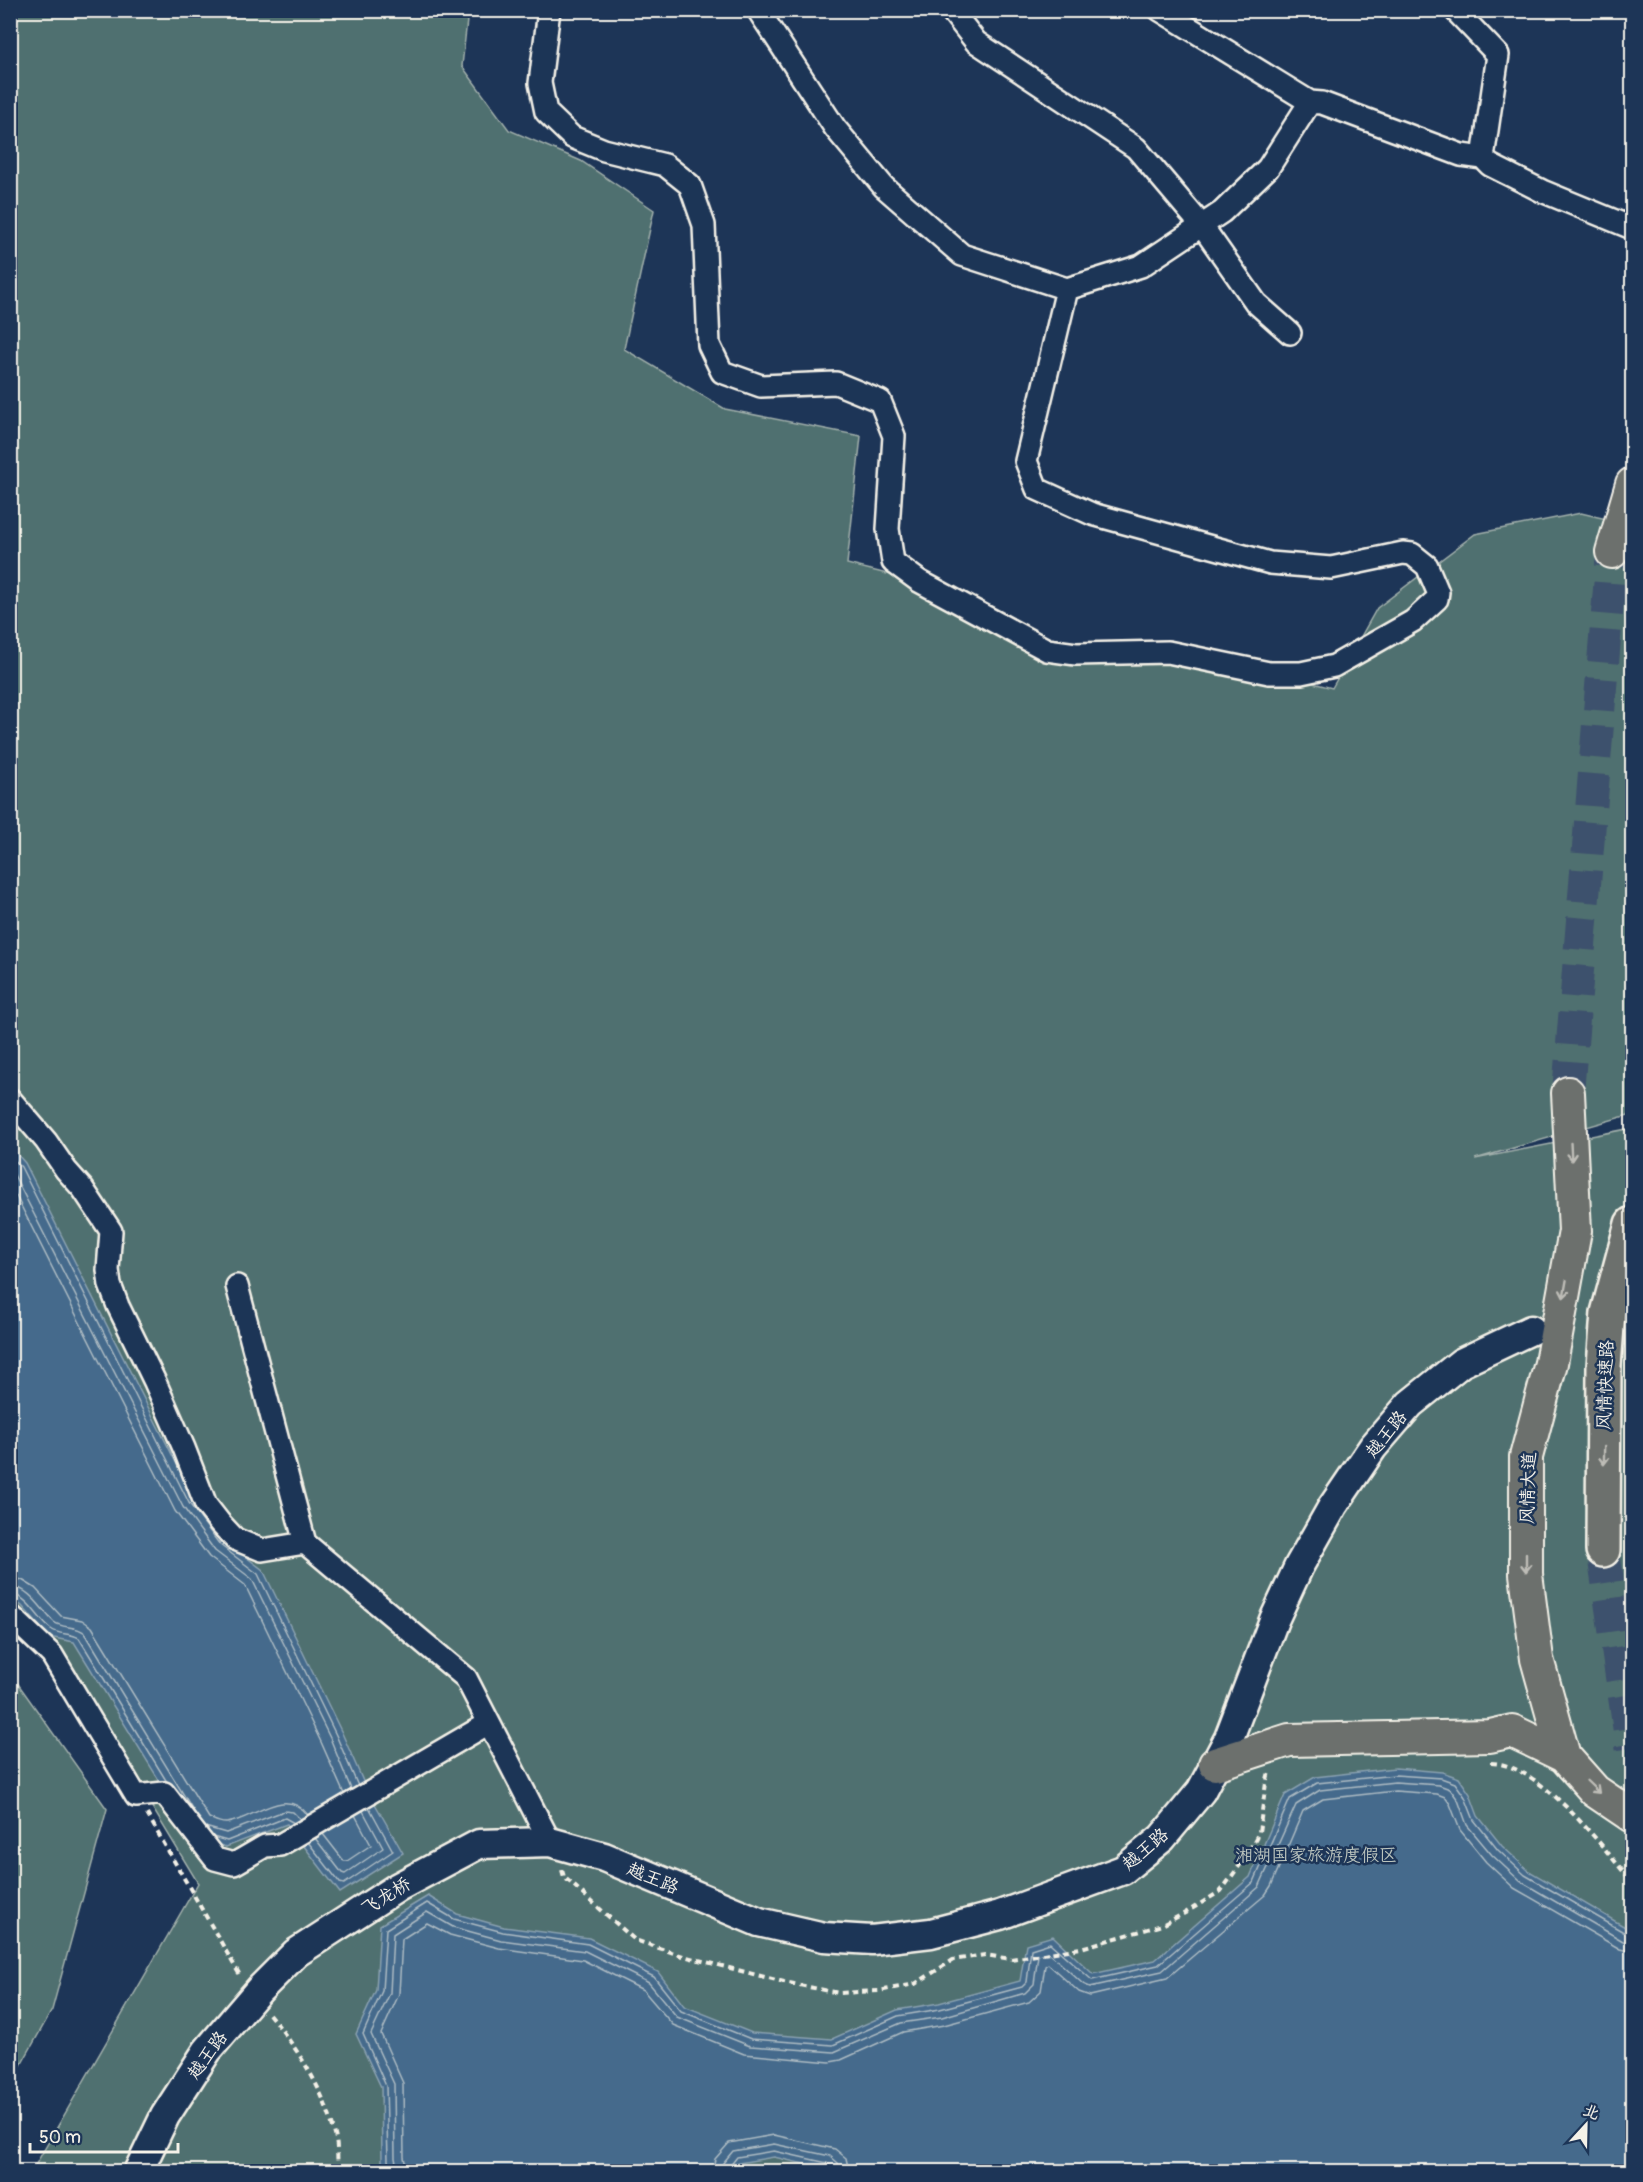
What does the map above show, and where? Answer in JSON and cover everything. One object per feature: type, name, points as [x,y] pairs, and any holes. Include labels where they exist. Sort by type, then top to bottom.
[{"type":"highway","name":"风情快速路","points":[[1603,1550],[1604,1366],[1608,1313],[1632,1224]]},
{"type":"main road","points":[[1612,552],[1632,484]]},
{"type":"main road","name":"风情大道","points":[[1568,1093],[1575,1232],[1551,1363],[1526,1457],[1526,1574],[1537,1659],[1564,1756],[1595,1791],[1632,1816]]},
{"type":"main road","name":"越王路","points":[[478,1844],[550,1842],[604,1857],[759,1922],[824,1937],[872,1940],[931,1933],[1000,1915],[1123,1870],[1162,1838],[1201,1791],[1229,1738],[1274,1620],[1299,1566],[1333,1506],[1373,1447],[1410,1404],[1461,1363],[1531,1330]]},
{"type":"main road","points":[[1496,1743],[1543,1710],[1537,1659]]},
{"type":"main road","points":[[1215,1764],[1290,1740],[1496,1743],[1564,1756]]},
{"type":"main road","name":"飞龙桥","points":[[296,1953],[398,1887],[478,1844]]},
{"type":"main road","name":"越王路","points":[[138,2172],[165,2116],[207,2051],[296,1953]]},
{"type":"street","points":[[549,10],[540,83],[546,112],[572,137],[604,150],[665,165],[690,184],[704,225],[709,345],[722,372],[761,386],[836,383],[880,401],[894,436],[888,529],[893,562],[919,581],[1047,650],[1076,654],[1168,652],[1269,673],[1302,673],[1334,666],[1413,621],[1437,599],[1438,592],[1427,566],[1413,554],[1403,553],[1330,568],[1270,563],[1092,514],[1037,489],[1026,461],[1067,289]]},
{"type":"street","points":[[758,10],[835,128],[884,187],[962,255],[1067,289],[1141,266],[1222,212],[1268,168],[1310,102]]},
{"type":"street","points":[[951,10],[976,42],[1136,148],[1202,226],[1256,303],[1290,333]]},
{"type":"street","points":[[1160,10],[1310,102],[1322,102],[1461,155],[1483,158],[1490,165],[1542,191],[1632,228]]},
{"type":"street","points":[[1455,10],[1498,55],[1483,158]]},
{"type":"street","points":[[10,1099],[83,1189],[111,1231],[108,1270],[110,1285],[184,1448],[206,1505],[235,1539],[262,1550],[305,1543]]},
{"type":"street","points":[[237,1287],[305,1543],[466,1678],[550,1842]]},
{"type":"street","points":[[10,1615],[52,1655],[136,1796],[164,1793],[215,1859],[234,1864],[265,1846],[280,1845],[489,1723]]},
{"type":"path","points":[[1496,1743],[1499,1763],[1519,1772],[1551,1792],[1590,1832],[1632,1882]]},
{"type":"path","points":[[550,1842],[564,1877],[634,1940],[683,1956],[784,1982],[839,1993],[879,1991],[915,1984],[953,1960],[985,1955],[1011,1959],[1082,1948],[1162,1925],[1221,1891],[1245,1858],[1259,1833],[1266,1783],[1271,1767]]},
{"type":"path","points":[[136,1796],[234,1967],[315,2078],[336,2136],[338,2172]]},
{"type":"green space","name":"湘湖国家旅游度假区","points":[[10,11],[468,11],[462,66],[509,130],[581,161],[654,210],[624,349],[725,409],[861,436],[847,564],[931,585],[1047,658],[1166,645],[1332,688],[1377,608],[1475,534],[1581,513],[1632,525],[1632,1114],[1475,1159],[1632,1128],[1632,2171],[32,2171],[198,1883],[49,1637],[11,1607]]},
{"type":"green space","points":[[11,1674],[107,1809],[52,2010],[11,2083]]},
{"type":"water","points":[[10,1146],[25,1163],[195,1500],[225,1541],[263,1570],[366,1788],[403,1853],[340,1893],[287,1824],[226,1847],[194,1837],[74,1642],[49,1637],[22,1606],[11,1598]]},
{"type":"water","points":[[1395,1768],[1442,1772],[1459,1778],[1470,1794],[1478,1816],[1502,1846],[1529,1871],[1632,1931],[1632,2171],[838,2172],[774,2157],[739,2163],[733,2172],[385,2171],[382,2161],[381,2087],[356,2034],[376,1990],[380,1925],[428,1896],[457,1914],[504,1927],[589,1938],[658,1972],[684,2006],[752,2033],[832,2039],[897,2010],[939,2003],[1020,1981],[1026,1944],[1053,1936],[1093,1974],[1155,1960],[1250,1877],[1285,1795],[1315,1777]]},
{"type":"tunnel","points":[[1568,1093],[1612,552]]},
{"type":"tunnel","points":[[1603,1550],[1632,1748]]}]
